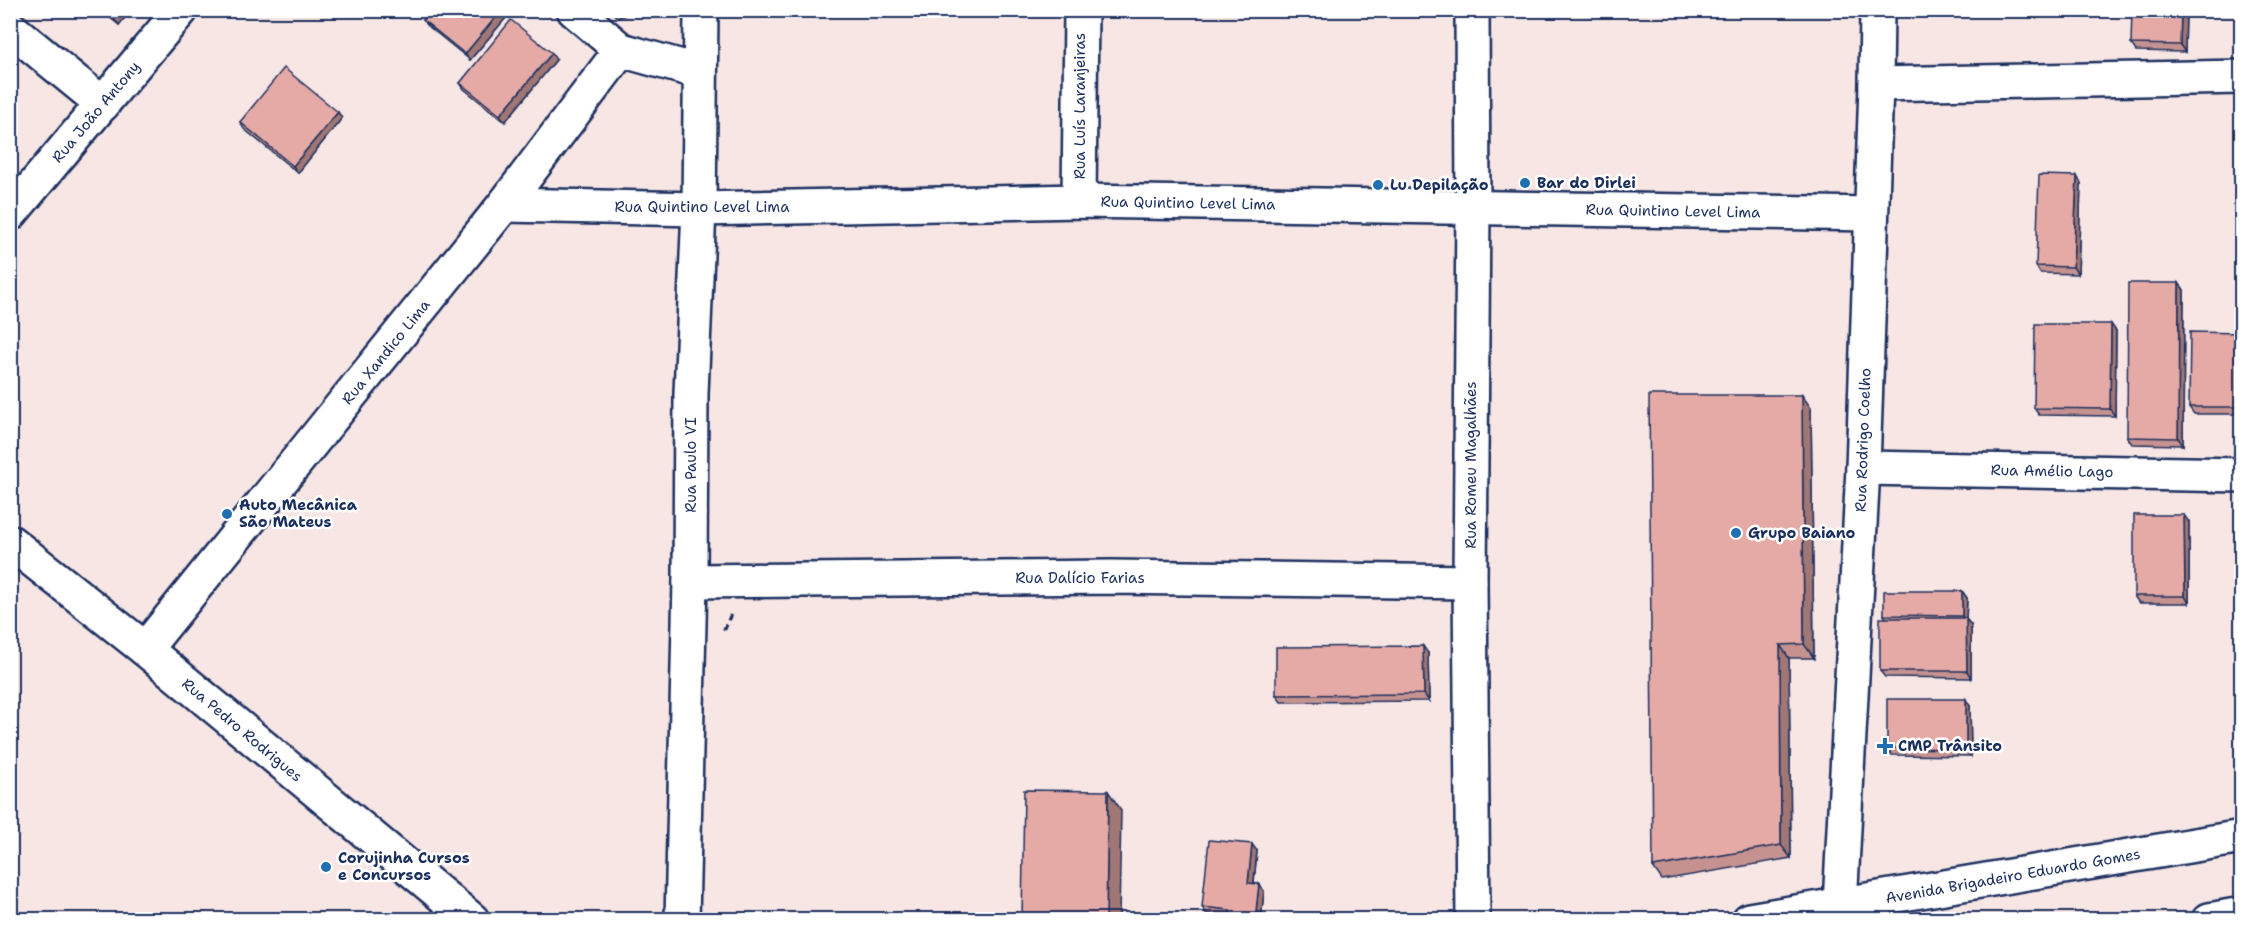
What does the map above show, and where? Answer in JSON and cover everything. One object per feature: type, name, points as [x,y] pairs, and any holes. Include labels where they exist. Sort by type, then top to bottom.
[{"type":"street","name":"Rua João Antony","points":[[10,214],[181,10]]},
{"type":"street","points":[[574,10],[621,50],[700,72]]},
{"type":"street","name":"Rua Paulo VI","points":[[682,920],[690,581],[691,393],[699,208],[701,10]]},
{"type":"street","name":"Rua Luís Laranjeiras","points":[[1079,201],[1081,10]]},
{"type":"street","name":"Rua Romeu Magalhães","points":[[1472,10],[1470,582],[1473,920]]},
{"type":"street","name":"Rua Rodrigo Coelho","points":[[1840,904],[1863,468],[1877,10]]},
{"type":"street","points":[[10,28],[103,104]]},
{"type":"street","name":"Rua Xandico Lima","points":[[145,650],[504,206],[621,50]]},
{"type":"street","points":[[1876,84],[2241,77]]},
{"type":"street","name":"Rua Quintino Level Lima","points":[[504,206],[699,208],[1079,201],[1871,214]]},
{"type":"street","name":"Rua Amélio Lago","points":[[1863,468],[2241,475]]},
{"type":"street","name":"Rua Pedro Rodrigues","points":[[10,542],[145,650],[472,920]]},
{"type":"street","name":"Rua Dalício Farias","points":[[690,581],[1111,577],[1470,582]]},
{"type":"street","name":"Avenida Brigadeiro Eduardo Gomes","points":[[1749,920],[2241,837]]},
{"type":"street","points":[[2209,920],[2241,914]]},
{"type":"path","points":[[722,634],[731,616],[740,609]]},
{"type":"building","points":[[104,10],[120,10],[114,19]]},
{"type":"building","points":[[430,10],[498,10],[500,12],[465,54],[423,20]]},
{"type":"building","points":[[2132,10],[2181,10],[2180,45],[2131,44]]},
{"type":"building","points":[[511,20],[552,53],[500,115],[460,83]]},
{"type":"building","points":[[284,68],[338,112],[293,166],[240,122]]},
{"type":"building","points":[[2039,175],[2077,176],[2073,267],[2036,266]]},
{"type":"building","points":[[2128,283],[2179,283],[2178,438],[2127,437]]},
{"type":"building","points":[[2035,324],[2111,324],[2110,409],[2034,408]]},
{"type":"building","points":[[2190,332],[2241,333],[2241,407],[2189,407]]},
{"type":"building","name":"Grupo Baiano","points":[[1649,395],[1802,395],[1804,644],[1780,645],[1781,845],[1653,867]]},
{"type":"building","points":[[2134,515],[2184,515],[2185,596],[2134,596]]},
{"type":"building","points":[[1884,591],[1962,591],[1962,616],[1884,615]]},
{"type":"building","points":[[1880,618],[1966,618],[1967,671],[1880,671]]},
{"type":"building","points":[[1423,646],[1424,694],[1276,695],[1276,647]]},
{"type":"building","points":[[1887,699],[1966,699],[1966,749],[1887,748]]},
{"type":"building","points":[[1024,790],[1108,791],[1106,920],[1022,920]]},
{"type":"building","points":[[1209,840],[1252,844],[1248,883],[1259,884],[1255,920],[1229,920],[1230,910],[1202,907]]},
{"type":"place","name":"Bar do Dirlei","points":[[1525,183]]},
{"type":"place","name":"Lu Depilação","points":[[1378,185]]},
{"type":"place","name":"Auto Mecânica São Mateus","points":[[227,514]]},
{"type":"place","name":"Grupo Baiano","points":[[1736,533]]},
{"type":"place","name":"CMP Trânsito","points":[[1885,746]]},
{"type":"place","name":"Corujinha Cursos e Concursos","points":[[326,867]]}]
